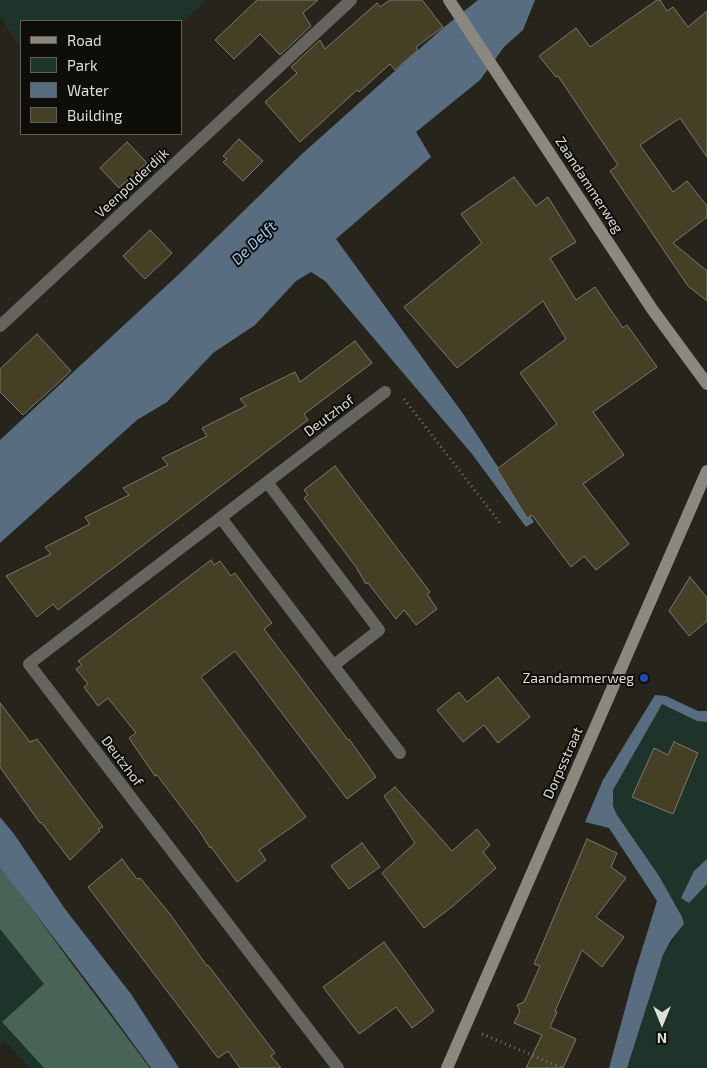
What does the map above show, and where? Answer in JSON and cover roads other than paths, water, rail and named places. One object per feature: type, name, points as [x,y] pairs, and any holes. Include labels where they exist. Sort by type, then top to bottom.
[{"type":"street","name":"Veenpolderdijk","points":[[0,326],[351,0]]},
{"type":"street","name":"Zaandammerweg","points":[[449,0],[652,309],[707,384]]},
{"type":"street","name":"Deutzhof","points":[[338,1068],[29,664],[385,392]]},
{"type":"street","name":"Dorpsstraat","points":[[447,1068],[707,471]]},
{"type":"street","points":[[267,482],[379,630],[334,665]]},
{"type":"street","points":[[221,518],[400,753]]},
{"type":"water","name":"De Delft","points":[[478,0],[535,0],[523,30],[504,47],[480,80],[416,132],[431,157],[336,239],[464,415],[534,522],[526,527],[472,454],[325,281],[311,272],[296,281],[255,325],[213,353],[167,402],[137,420],[0,543],[0,440],[178,275],[303,153],[443,28]]},
{"type":"water","points":[[655,695],[666,696],[698,711],[707,711],[707,722],[697,721],[662,704],[613,790],[613,806],[617,815],[659,876],[684,924],[671,940],[663,955],[627,1068],[609,1068],[635,972],[657,901],[609,828],[585,822],[603,780]]},
{"type":"water","points":[[0,817],[14,834],[65,909],[131,994],[179,1068],[151,1068],[0,867]]},
{"type":"water","points":[[707,859],[707,884],[689,903],[681,898],[694,871]]},
{"type":"place","name":"Zaandammerweg","points":[[644,678]]}]
